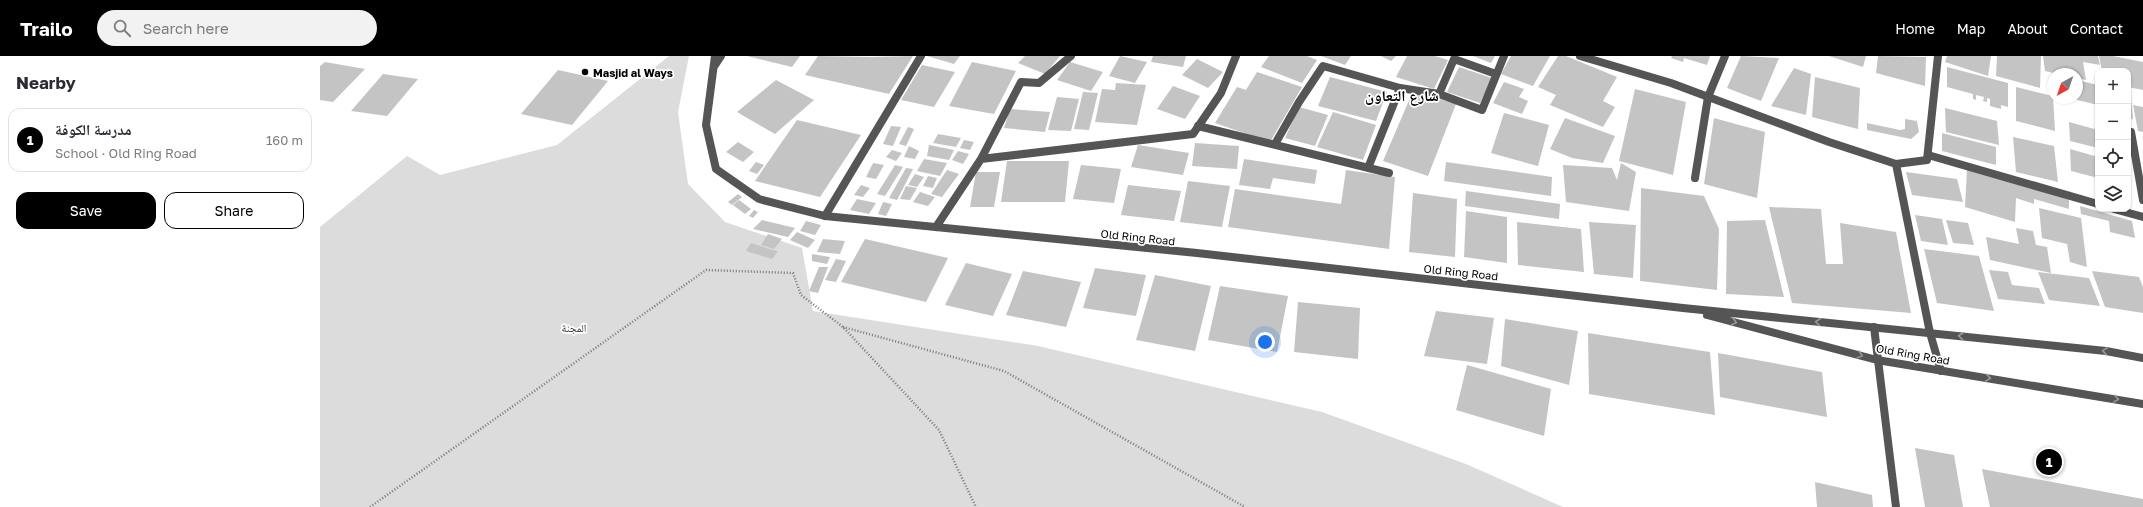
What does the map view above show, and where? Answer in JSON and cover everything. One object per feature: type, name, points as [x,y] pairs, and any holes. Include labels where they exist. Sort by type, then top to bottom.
[{"type":"street","name":"Old Ring Road","points":[[715,56],[706,125],[716,169],[759,199],[825,216],[1197,253],[1683,308],[2106,351],[2143,358]]},
{"type":"street","points":[[715,65],[722,56]]},
{"type":"street","points":[[825,216],[921,56]]},
{"type":"street","points":[[936,228],[980,159],[1021,82],[1039,83],[1071,56]]},
{"type":"street","points":[[980,159],[1193,134],[1221,93],[1236,56]]},
{"type":"street","points":[[1275,144],[1299,102],[1323,66],[1400,88],[1439,94],[1482,110],[1504,56]]},
{"type":"street","points":[[1580,56],[1670,83],[1829,142],[1896,164],[1927,160],[1938,56]]},
{"type":"street","points":[[1695,178],[1708,97],[1725,56]]},
{"type":"street","points":[[1439,94],[1454,60],[1496,74]]},
{"type":"street","points":[[1368,168],[1400,88]]},
{"type":"street","points":[[1198,126],[1389,173]]},
{"type":"street","points":[[2131,132],[2143,200]]},
{"type":"street","points":[[1928,155],[2095,203]]},
{"type":"street","points":[[1896,164],[1930,333],[1941,371]]},
{"type":"street","points":[[2124,212],[2143,218]]},
{"type":"street","name":"Old Ring Road","points":[[1683,308],[1877,360],[2143,404]]},
{"type":"street","points":[[1874,327],[1896,507]]},
{"type":"path","points":[[370,507],[706,270],[793,273],[801,295],[843,327],[939,430],[976,507]]},
{"type":"path","points":[[843,327],[1004,371],[1245,507]]},
{"type":"green space","name":"المجنة","points":[[669,56],[689,56],[678,112],[688,184],[725,222],[802,248],[813,311],[1038,346],[1322,412],[1466,464],[1563,507],[320,507],[320,227],[407,156],[440,175],[557,145]]},
{"type":"building","points":[[747,56],[800,56],[792,67]]},
{"type":"building","points":[[818,56],[913,56],[889,94],[805,75]]},
{"type":"building","points":[[927,56],[960,56],[954,64]]},
{"type":"building","points":[[1025,56],[1060,56],[1045,74],[1018,63]]},
{"type":"building","points":[[1120,56],[1147,62],[1135,83],[1109,76]]},
{"type":"building","points":[[1153,56],[1186,56],[1183,67],[1151,62]]},
{"type":"building","points":[[1269,56],[1307,56],[1317,60],[1302,83],[1261,67]]},
{"type":"building","points":[[1321,56],[1351,56],[1345,65]]},
{"type":"building","points":[[1381,56],[1396,56],[1391,61]]},
{"type":"building","points":[[1407,56],[1435,56],[1448,60],[1434,89],[1396,77]]},
{"type":"building","points":[[1473,56],[1495,56],[1491,63]]},
{"type":"building","points":[[1511,56],[1550,56],[1533,86],[1501,74]]},
{"type":"building","points":[[1558,56],[1566,56],[1617,77],[1603,101],[1615,107],[1603,127],[1550,105],[1556,95],[1538,87]]},
{"type":"building","points":[[1672,56],[1710,56],[1707,65],[1684,58],[1683,62],[1671,58]]},
{"type":"building","points":[[1741,56],[1779,58],[1761,101],[1727,88]]},
{"type":"building","points":[[1829,56],[1866,56],[1863,67]]},
{"type":"building","points":[[1878,56],[1926,57],[1925,86],[1876,73]]},
{"type":"building","points":[[1947,56],[1991,56],[1988,76],[1945,62]]},
{"type":"building","points":[[1997,56],[2041,56],[2040,88],[1996,76]]},
{"type":"building","points":[[2043,56],[2098,56],[2100,65],[2083,62],[2086,80],[2083,79],[2083,68],[2047,68],[2047,71],[2045,71]]},
{"type":"building","points":[[2099,56],[2113,56],[2143,62],[2143,90],[2131,88],[2131,68],[2101,68]]},
{"type":"building","points":[[1197,59],[1223,72],[1208,88],[1182,75]]},
{"type":"building","points":[[325,62],[365,69],[333,102],[320,100],[320,66]]},
{"type":"building","points":[[972,62],[1016,71],[994,114],[949,106]]},
{"type":"building","points":[[1070,62],[1103,72],[1091,91],[1057,80]]},
{"type":"building","points":[[922,65],[955,72],[934,107],[901,100]]},
{"type":"building","points":[[1459,67],[1492,78],[1480,103],[1447,92]]},
{"type":"building","points":[[1947,67],[2008,83],[2008,107],[2001,105],[2001,109],[1990,106],[1990,99],[1987,98],[1987,102],[1983,101],[1984,97],[1976,95],[1976,100],[1973,99],[1973,94],[1947,87]]},
{"type":"building","points":[[1794,68],[1811,74],[1806,115],[1771,106]]},
{"type":"building","points":[[558,70],[608,81],[572,125],[521,114]]},
{"type":"building","points":[[1257,72],[1302,87],[1270,142],[1215,123],[1237,87],[1246,90]]},
{"type":"building","points":[[383,74],[418,79],[387,116],[351,111]]},
{"type":"building","points":[[1330,77],[1387,92],[1376,121],[1318,106]]},
{"type":"building","points":[[1815,77],[1860,88],[1858,129],[1812,117]]},
{"type":"building","points":[[776,80],[814,100],[775,134],[737,112]]},
{"type":"building","points":[[2083,81],[2095,84],[2095,104],[2083,101]]},
{"type":"building","points":[[1504,82],[1524,89],[1519,97],[1528,101],[1522,114],[1493,103]]},
{"type":"building","points":[[1116,83],[1146,85],[1137,125],[1095,122],[1102,89],[1115,90]]},
{"type":"building","points":[[1173,86],[1200,96],[1185,119],[1157,109]]},
{"type":"building","points":[[2016,87],[2047,95],[2047,104],[2053,104],[2055,131],[2016,121]]},
{"type":"building","points":[[1635,89],[1686,102],[1673,175],[1619,161]]},
{"type":"building","points":[[1413,91],[1456,104],[1428,176],[1383,161]]},
{"type":"building","points":[[1083,92],[1098,93],[1089,130],[1074,129]]},
{"type":"building","points":[[1057,97],[1079,99],[1071,131],[1048,130]]},
{"type":"building","points":[[2131,99],[2133,119],[2131,119]]},
{"type":"building","points":[[2133,105],[2143,107],[2143,132],[2138,131]]},
{"type":"building","points":[[1299,107],[1328,115],[1315,146],[1285,138]]},
{"type":"building","points":[[1945,108],[1997,121],[1999,145],[1946,132]]},
{"type":"building","points":[[1010,109],[1050,112],[1045,132],[1004,128]]},
{"type":"building","points":[[1333,112],[1376,125],[1363,160],[1317,147]]},
{"type":"building","points":[[1504,113],[1549,125],[1538,166],[1491,153]]},
{"type":"building","points":[[1565,118],[1615,136],[1603,163],[1572,158],[1550,149]]},
{"type":"building","points":[[1714,118],[1765,132],[1757,198],[1704,184]]},
{"type":"building","points":[[1905,119],[1917,121],[1919,132],[1911,139],[1867,130],[1867,123],[1900,130],[1905,129]]},
{"type":"building","points":[[797,120],[861,135],[820,197],[755,181]]},
{"type":"building","points":[[2069,122],[2095,129],[2095,147],[2070,141]]},
{"type":"building","points":[[891,126],[901,127],[893,146],[883,144]]},
{"type":"building","points":[[908,127],[914,129],[906,146],[899,144]]},
{"type":"building","points":[[1942,133],[1996,147],[1996,165],[1942,151]]},
{"type":"building","points":[[938,134],[961,138],[956,147],[933,143]]},
{"type":"building","points":[[2013,137],[2054,146],[2058,182],[2016,172]]},
{"type":"building","points":[[964,140],[974,142],[970,150],[960,148]]},
{"type":"building","points":[[738,142],[754,152],[743,162],[726,152]]},
{"type":"building","points":[[1195,143],[1239,146],[1237,169],[1192,166]]},
{"type":"building","points":[[929,145],[954,150],[949,160],[927,156]]},
{"type":"building","points":[[1138,145],[1189,153],[1183,175],[1131,167]]},
{"type":"building","points":[[909,146],[919,151],[915,159],[904,157]]},
{"type":"building","points":[[2070,149],[2095,156],[2095,177],[2071,171]]},
{"type":"building","points":[[892,150],[902,153],[896,161],[886,157]]},
{"type":"building","points":[[958,151],[969,154],[963,164],[952,160]]},
{"type":"building","points":[[924,159],[947,163],[940,176],[917,171]]},
{"type":"building","points":[[1244,159],[1317,170],[1315,184],[1273,178],[1270,189],[1239,185]]},
{"type":"building","points":[[1007,161],[1069,161],[1065,202],[1001,202]]},
{"type":"building","points":[[756,162],[764,165],[757,174],[749,171]]},
{"type":"building","points":[[1446,162],[1552,177],[1551,196],[1444,181]]},
{"type":"building","points":[[873,163],[884,165],[876,179],[866,177]]},
{"type":"building","points":[[1621,163],[1636,172],[1629,211],[1566,202],[1563,165],[1612,168],[1617,180]]},
{"type":"building","points":[[895,165],[903,167],[885,196],[877,194]]},
{"type":"building","points":[[1081,165],[1121,169],[1114,203],[1073,199]]},
{"type":"building","points":[[906,168],[913,169],[897,200],[889,198]]},
{"type":"building","points":[[1967,169],[2069,199],[2069,209],[2034,199],[2034,204],[2016,198],[2015,222],[1965,207]]},
{"type":"building","points":[[947,170],[959,174],[942,197],[931,194]]},
{"type":"building","points":[[1346,170],[1395,177],[1389,249],[1228,227],[1235,189],[1341,204]]},
{"type":"building","points":[[976,172],[1000,172],[994,207],[970,207]]},
{"type":"building","points":[[1906,172],[1957,179],[1963,202],[1912,195]]},
{"type":"building","points":[[915,174],[924,177],[917,187],[908,185]]},
{"type":"building","points":[[928,176],[937,178],[933,188],[923,186]]},
{"type":"building","points":[[1188,181],[1230,186],[1222,227],[1180,222]]},
{"type":"building","points":[[861,185],[870,188],[863,197],[854,195]]},
{"type":"building","points":[[1128,185],[1181,191],[1174,221],[1121,215]]},
{"type":"building","points":[[906,186],[917,188],[910,200],[900,199]]},
{"type":"building","points":[[1641,188],[1704,196],[1719,229],[1717,290],[1640,281]]},
{"type":"building","points":[[1466,191],[1560,204],[1559,219],[1465,206]]},
{"type":"building","points":[[920,192],[935,197],[928,206],[913,202]]},
{"type":"building","points":[[1413,193],[1457,199],[1455,257],[1409,252]]},
{"type":"building","points":[[738,194],[742,197],[732,205],[728,202]]},
{"type":"building","points":[[857,199],[876,203],[869,214],[850,210]]},
{"type":"building","points":[[739,200],[751,209],[745,214],[733,205]]},
{"type":"building","points":[[883,202],[892,204],[886,216],[878,214]]},
{"type":"building","points":[[2080,206],[2095,210],[2095,212],[2101,212],[2132,221],[2135,238],[2110,232],[2109,221],[2081,214]]},
{"type":"building","points":[[1769,207],[1821,209],[1826,264],[1843,264],[1840,223],[1896,232],[1911,313],[1792,303]]},
{"type":"building","points":[[2039,208],[2081,218],[2087,267],[2070,262],[2067,244],[2042,238]]},
{"type":"building","points":[[754,210],[758,212],[753,218],[749,216]]},
{"type":"building","points":[[1466,211],[1507,217],[1507,263],[1464,257]]},
{"type":"building","points":[[1915,215],[1942,219],[1948,245],[1921,241]]},
{"type":"building","points":[[762,220],[795,228],[788,237],[753,229]]},
{"type":"building","points":[[1765,220],[1784,297],[1726,294],[1727,221]]},
{"type":"building","points":[[1946,220],[1968,223],[1974,245],[1953,243]]},
{"type":"building","points":[[806,221],[821,225],[815,235],[800,231]]},
{"type":"building","points":[[1517,222],[1581,229],[1584,272],[1518,265]]},
{"type":"building","points":[[1589,222],[1636,225],[1633,278],[1594,274]]},
{"type":"building","points":[[2016,228],[2033,231],[2036,245],[2047,247],[2051,273],[1990,260],[1986,237],[2019,244]]},
{"type":"building","points":[[797,232],[815,240],[808,248],[790,240]]},
{"type":"building","points":[[768,234],[782,239],[774,249],[761,245]]},
{"type":"building","points":[[823,239],[845,241],[840,254],[817,252]]},
{"type":"building","points":[[865,239],[948,258],[926,302],[841,282]]},
{"type":"building","points":[[751,243],[778,251],[772,259],[746,251]]},
{"type":"building","points":[[1924,249],[1979,256],[1994,311],[1937,303]]},
{"type":"building","points":[[812,254],[830,257],[827,264],[812,261]]},
{"type":"building","points":[[836,259],[846,261],[836,282],[825,280]]},
{"type":"building","points":[[966,263],[1012,274],[993,316],[945,305]]},
{"type":"building","points":[[819,267],[828,267],[818,293],[809,291]]},
{"type":"building","points":[[1095,268],[1146,275],[1136,316],[1083,308]]},
{"type":"building","points":[[1989,270],[2008,272],[2012,285],[2039,288],[2045,304],[1998,299]]},
{"type":"building","points":[[1023,271],[1081,282],[1066,327],[1006,315]]},
{"type":"building","points":[[2092,271],[2139,277],[2143,287],[2143,313],[2105,307]]},
{"type":"building","points":[[2038,272],[2089,278],[2100,306],[2049,300]]},
{"type":"building","points":[[1155,275],[1211,286],[1195,351],[1136,340]]},
{"type":"building","points":[[1220,286],[1288,296],[1277,352],[1208,340]]},
{"type":"building","points":[[1298,302],[1360,308],[1358,359],[1294,352]]},
{"type":"building","points":[[1436,311],[1494,318],[1487,364],[1424,356]]},
{"type":"building","points":[[1505,319],[1578,331],[1569,385],[1501,366]]},
{"type":"building","points":[[1588,333],[1710,352],[1715,415],[1589,394]]},
{"type":"building","points":[[1718,353],[1822,372],[1827,417],[1720,397]]},
{"type":"building","points":[[1467,365],[1551,389],[1544,436],[1456,410]]},
{"type":"building","points":[[1915,448],[1954,455],[1963,507],[1925,507]]},
{"type":"building","points":[[1982,469],[2143,499],[2143,507],[1990,507]]},
{"type":"building","points":[[1815,482],[1872,495],[1873,507],[1817,507]]},
{"type":"place","name":"Masjid al Ways","points":[[585,72]]},
{"type":"place","name":"مدرسة الكوفة","points":[[2049,462]]},
{"type":"district","name":"شارع التعاون","points":[[1402,95]]}]
